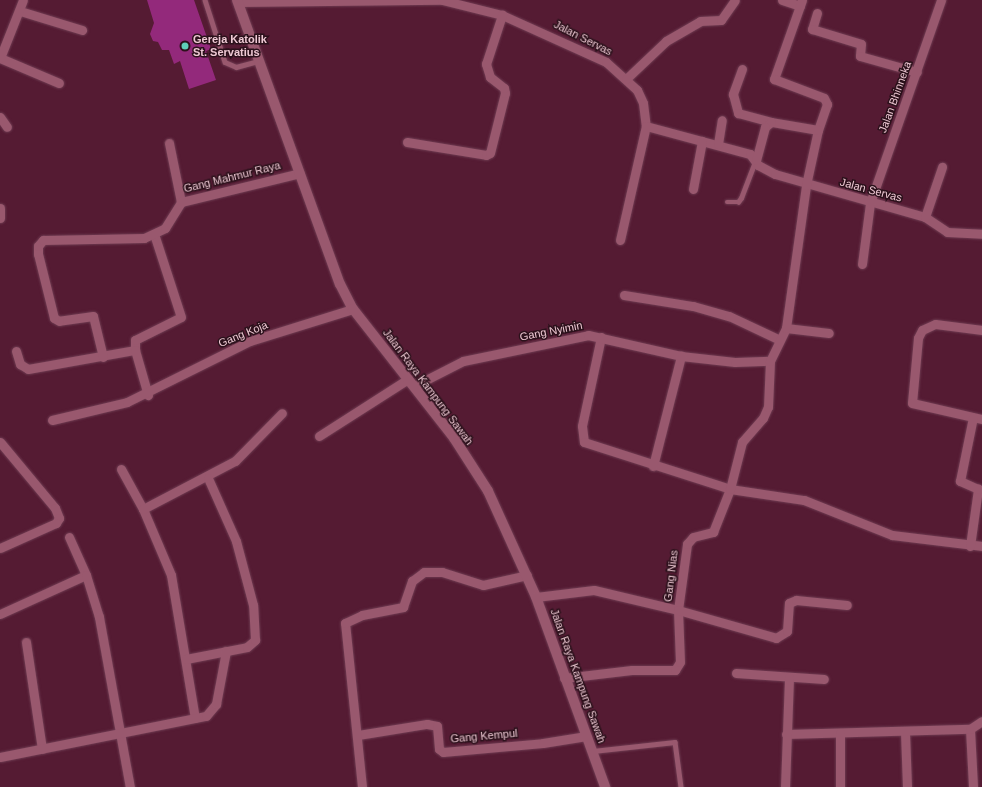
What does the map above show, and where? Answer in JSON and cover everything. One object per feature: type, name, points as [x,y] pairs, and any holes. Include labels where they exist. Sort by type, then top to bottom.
[{"type":"street","points":[[23,0],[20,11],[0,58],[59,83]]},
{"type":"street","name":"Jalan Servas","points":[[237,1],[442,0],[502,15],[606,62],[626,78],[643,103],[646,126],[718,144],[750,154],[767,170],[806,185],[925,217],[947,232],[982,234]]},
{"type":"street","points":[[626,78],[666,41],[700,21],[721,20],[735,0]]},
{"type":"street","points":[[770,362],[786,328],[806,185],[818,130],[827,104],[824,98],[774,79],[801,3],[782,0]]},
{"type":"street","name":"Jalan Bhinneka","points":[[862,264],[870,203],[941,0]]},
{"type":"street","name":"Jalan Raya Kampung Sawah","points":[[237,1],[300,173],[327,252],[353,309],[454,438],[488,491],[528,575],[564,678],[605,787]]},
{"type":"street","points":[[20,11],[82,30]]},
{"type":"street","points":[[817,13],[812,29],[861,44],[860,56],[917,72]]},
{"type":"street","points":[[406,142],[486,155],[490,153],[505,93],[504,88],[490,77],[486,64],[502,15]]},
{"type":"street","points":[[742,69],[733,94],[738,113],[771,122],[818,130]]},
{"type":"street","points":[[0,117],[7,127]]},
{"type":"street","points":[[718,144],[722,120]]},
{"type":"street","points":[[756,160],[765,127],[771,122]]},
{"type":"street","points":[[620,240],[646,126]]},
{"type":"street","points":[[693,189],[702,141]]},
{"type":"street","points":[[169,143],[181,202]]},
{"type":"street","points":[[925,217],[942,167]]},
{"type":"street","name":"Gang Mahmur Raya","points":[[104,357],[93,316],[59,321],[54,318],[38,254],[38,246],[43,240],[128,240],[154,234],[165,228],[181,202],[300,173]]},
{"type":"street","points":[[0,208],[0,218]]},
{"type":"street","points":[[148,395],[135,350],[135,340],[181,317],[154,234]]},
{"type":"street","points":[[624,295],[693,306],[729,316],[780,340]]},
{"type":"street","name":"Gang Koja","points":[[52,420],[148,395],[250,341],[353,309]]},
{"type":"street","points":[[970,546],[978,489],[960,481],[978,418],[912,403],[918,338],[922,330],[935,324],[982,330]]},
{"type":"street","points":[[786,328],[830,333]]},
{"type":"street","name":"Gang Nyimin","points":[[319,436],[411,383],[450,365],[469,359],[588,335],[680,356],[735,362],[770,362]]},
{"type":"street","points":[[601,337],[582,426],[584,442],[653,466],[730,489],[804,500],[892,535],[970,546],[982,546]]},
{"type":"street","points":[[16,351],[20,364],[28,369],[104,357],[135,350]]},
{"type":"street","points":[[653,466],[680,356]]},
{"type":"street","name":"Gang Nias","points":[[536,597],[594,590],[678,610],[687,544],[693,537],[713,532],[730,489],[742,442],[763,418],[768,407],[770,362]]},
{"type":"street","points":[[144,509],[208,478],[246,453],[282,413]]},
{"type":"street","points":[[0,442],[55,508],[59,518],[56,523],[0,548]]},
{"type":"street","points":[[121,470],[144,509],[171,575],[195,718]]},
{"type":"street","points":[[186,659],[252,645],[255,626],[236,541],[208,478]]},
{"type":"street","points":[[69,537],[86,575],[99,617],[130,787]]},
{"type":"street","points":[[362,787],[358,735],[348,675],[345,623],[362,615],[403,607],[412,581],[424,572],[442,572],[483,585],[528,575]]},
{"type":"street","points":[[0,614],[86,575]]},
{"type":"street","points":[[564,678],[632,670],[675,670],[680,662],[678,610],[776,638],[787,631],[789,603],[796,600],[847,605]]},
{"type":"street","points":[[26,642],[42,749]]},
{"type":"street","points":[[0,757],[206,716],[216,704],[226,651]]},
{"type":"street","points":[[736,673],[824,679]]},
{"type":"street","points":[[785,787],[789,677]]},
{"type":"street","points":[[786,734],[905,732],[970,729],[982,721]]},
{"type":"street","name":"Gang Kempul","points":[[358,735],[432,725],[437,726],[439,749],[443,752],[586,736]]},
{"type":"street","points":[[970,729],[972,787]]},
{"type":"street","points":[[905,732],[907,787]]},
{"type":"street","points":[[840,733],[840,787]]},
{"type":"lane","points":[[205,0],[225,62],[236,67],[259,61]]},
{"type":"lane","points":[[727,202],[738,202],[741,198],[756,160]]},
{"type":"lane","points":[[592,750],[675,742],[681,787]]},
{"type":"building","name":"Gereja Katolik St. Servatius","points":[[147,0],[194,0],[211,49],[206,51],[216,80],[189,89],[180,61],[174,64],[169,50],[162,50],[158,42],[153,41],[150,34],[154,23]]},
{"type":"place","name":"Gereja Katolik St. Servatius","points":[[185,46]]}]
